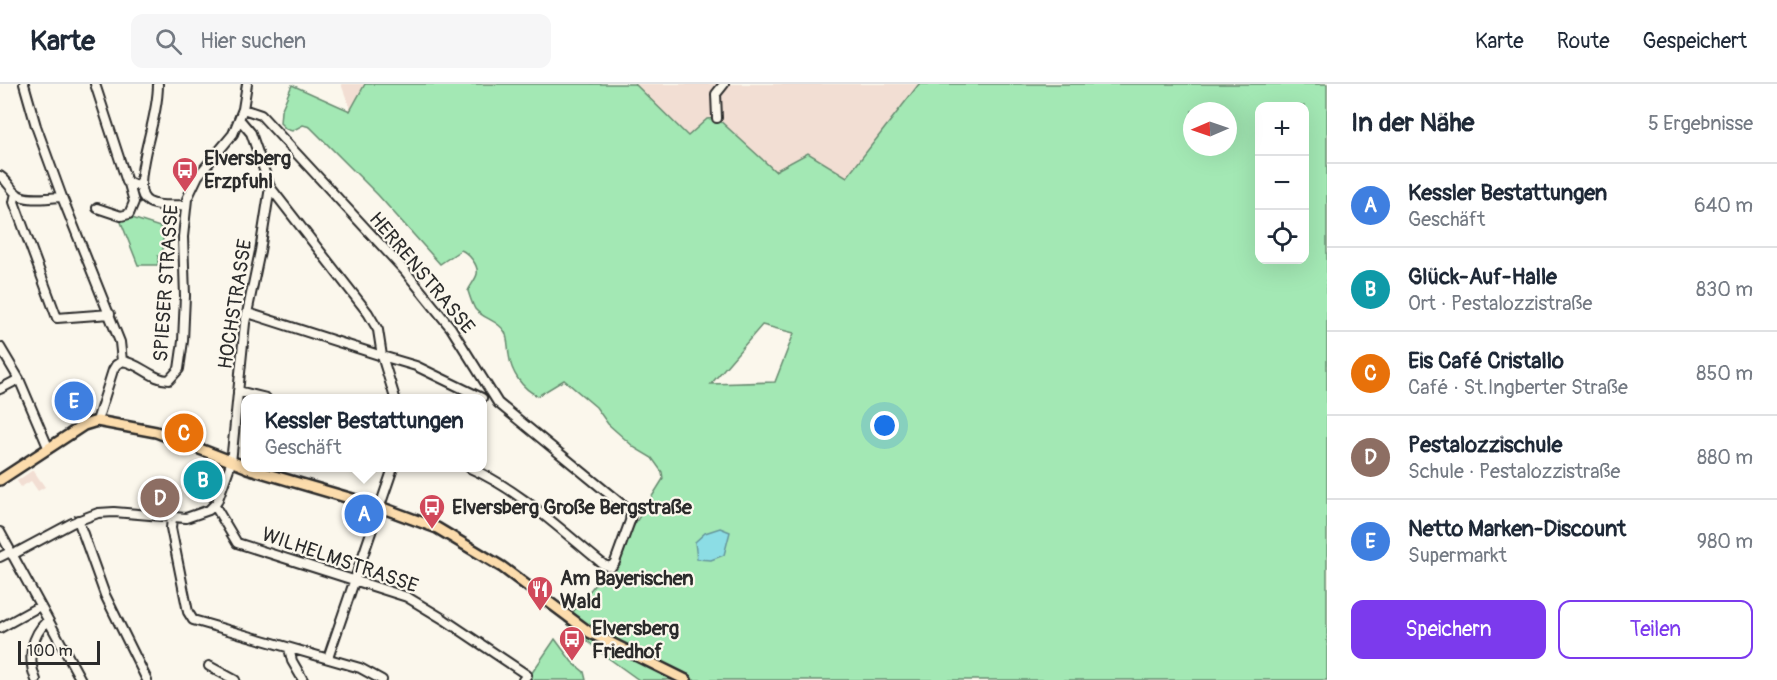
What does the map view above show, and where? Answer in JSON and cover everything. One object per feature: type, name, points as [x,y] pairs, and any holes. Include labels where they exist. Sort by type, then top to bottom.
[{"type":"main road","points":[[0,480],[84,425],[97,421],[165,435],[241,466]]},
{"type":"main road","points":[[263,472],[380,507],[420,521],[456,538],[515,576],[581,627],[605,642],[686,680]]},
{"type":"street","points":[[24,84],[36,126],[62,197],[120,342],[122,361]]},
{"type":"street","points":[[95,84],[134,202],[129,214],[121,216],[97,208]]},
{"type":"street","points":[[158,84],[141,188],[145,199],[151,203],[186,205]]},
{"type":"street","name":"SPIESER STRASSE","points":[[97,421],[113,370],[122,361],[135,363],[163,380],[169,380],[179,369],[185,316],[183,237],[186,205],[190,190],[198,176],[233,134],[240,120],[247,84]]},
{"type":"street","points":[[717,118],[716,94],[724,84]]},
{"type":"street","name":"HERRENSTRASSE","points":[[243,109],[261,115],[405,271],[451,328],[498,403],[631,512],[630,522],[615,562],[611,567],[604,565],[512,492],[479,472]]},
{"type":"street","points":[[240,120],[251,133],[270,187],[368,313],[378,330],[382,356],[393,394]]},
{"type":"street","points":[[0,177],[9,183],[16,193],[26,198],[62,197]]},
{"type":"street","points":[[129,184],[141,188]]},
{"type":"street","name":"HOCHSTRASSE","points":[[214,506],[231,463],[245,322],[260,251],[270,187]]},
{"type":"street","points":[[16,193],[14,202],[57,318],[110,314]]},
{"type":"street","points":[[248,313],[416,366],[472,394]]},
{"type":"street","points":[[0,347],[19,380],[48,447]]},
{"type":"street","points":[[0,390],[19,380]]},
{"type":"street","points":[[238,391],[248,394]]},
{"type":"street","points":[[487,400],[498,403]]},
{"type":"street","points":[[328,658],[392,472]]},
{"type":"street","points":[[0,557],[78,520],[107,512],[172,518],[191,517],[214,506]]},
{"type":"street","name":"WILHELMSTRASSE","points":[[214,506],[237,543],[407,597],[424,606],[525,677]]},
{"type":"street","points":[[172,518],[171,528],[190,617],[199,622],[360,668],[382,680]]},
{"type":"street","points":[[78,520],[105,595],[147,680]]},
{"type":"street","points":[[0,532],[81,680]]},
{"type":"street","points":[[0,628],[40,606]]},
{"type":"street","points":[[36,680],[31,660],[33,642],[36,633],[48,620]]},
{"type":"street","points":[[289,648],[292,661],[303,680]]},
{"type":"street","points":[[209,666],[236,680]]},
{"type":"shaded area","points":[[341,84],[451,84],[351,111]]},
{"type":"shaded area","points":[[635,84],[919,84],[847,177],[808,153],[775,171],[717,119],[689,136]]},
{"type":"shaded area","points":[[33,470],[45,487],[38,491],[31,481],[21,487],[17,481]]},
{"type":"green space","points":[[365,84],[635,84],[688,136],[707,119],[717,118],[775,171],[808,153],[847,177],[919,84],[1327,84],[1327,680],[639,680],[604,655],[565,622],[604,573],[663,479],[662,472],[652,458],[635,448],[608,424],[596,407],[564,380],[538,396],[527,389],[512,368],[505,332],[478,312],[473,305],[468,291],[476,276],[475,263],[461,250],[440,264],[378,195],[310,127],[303,125],[292,131],[286,129],[280,123],[281,111],[292,85],[350,111]],"holes":[[[762,325],[794,333],[775,382],[711,384]]]},
{"type":"green space","points":[[119,217],[129,217],[163,228],[163,256],[158,256],[158,265],[138,265]]},
{"type":"green space","points":[[555,639],[572,662],[584,672],[586,680],[527,680]]},
{"type":"water","points":[[720,528],[730,532],[724,555],[711,560],[697,559],[695,542],[705,533]]},
{"type":"place","name":"Elversberg Erzpfuhl","points":[[185,193]]},
{"type":"place","name":"Netto Marken-Discount","points":[[74,401]]},
{"type":"place","name":"Eis Café Cristallo","points":[[184,433]]},
{"type":"place","name":"Glück-Auf-Halle","points":[[203,480]]},
{"type":"place","name":"Pestalozzischule","points":[[160,498]]},
{"type":"place","name":"Kessler Bestattungen","points":[[364,514]]},
{"type":"place","name":"Elversberg Große Bergstraße","points":[[432,530]]},
{"type":"place","name":"Am Bayerischen Wald","points":[[540,612]]},
{"type":"place","name":"Elversberg Friedhof","points":[[572,662]]}]
